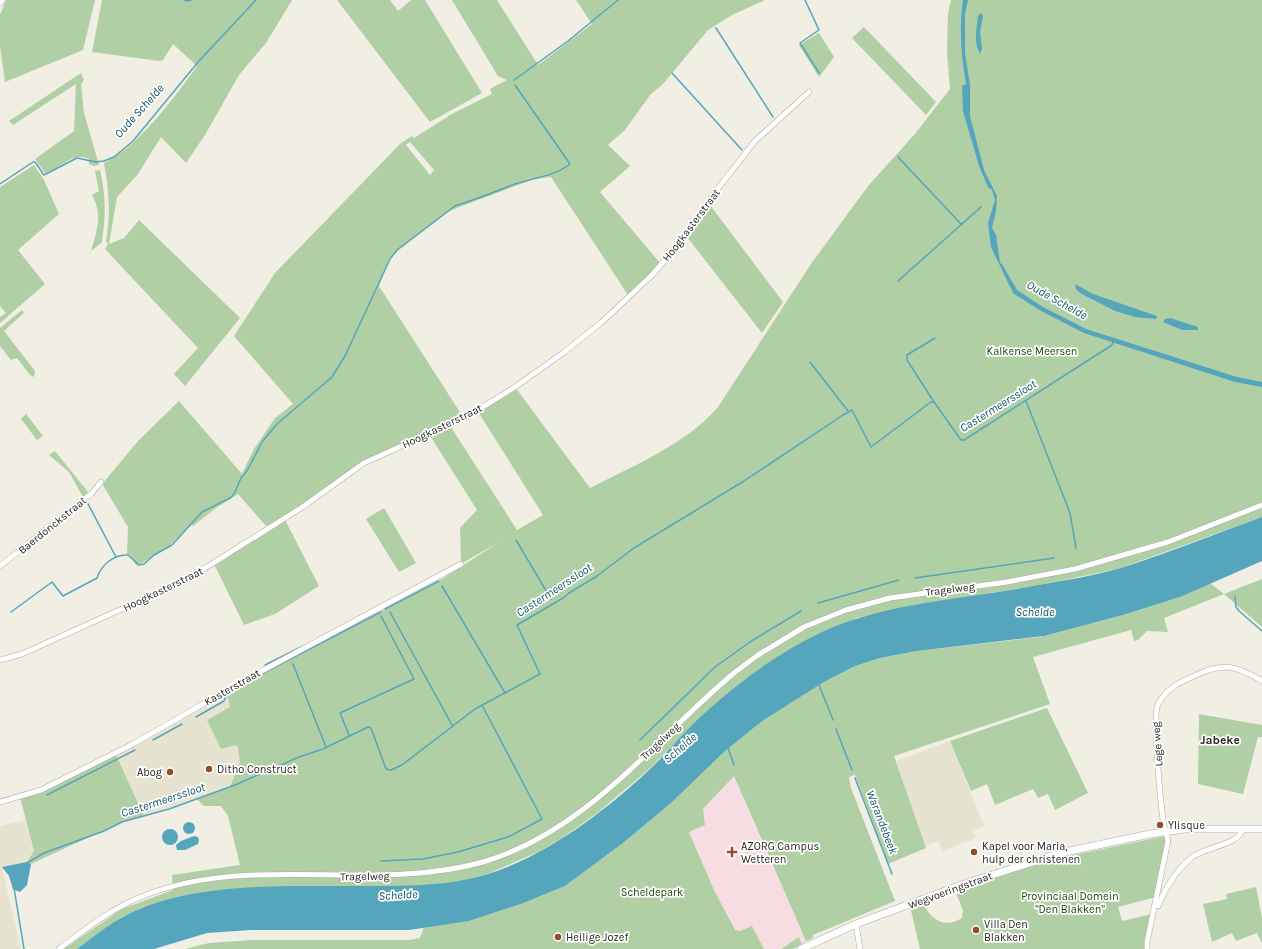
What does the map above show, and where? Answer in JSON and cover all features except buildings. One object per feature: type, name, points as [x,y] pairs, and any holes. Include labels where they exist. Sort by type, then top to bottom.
[{"type":"main road","name":"Wegvoeringstraat","points":[[802,949],[856,924],[1039,859],[1150,834],[1184,830],[1262,829]]},
{"type":"street","name":"Hoogkasterstraat","points":[[0,660],[22,654],[186,580],[301,508],[364,463],[468,416],[515,387],[602,322],[652,275],[683,239],[719,187],[755,140],[809,92]]},
{"type":"street","name":"Baerdonckstraat","points":[[0,566],[91,494],[101,482]]},
{"type":"street","name":"Tragelweg","points":[[59,949],[88,927],[121,906],[136,899],[183,884],[243,876],[408,875],[459,867],[503,854],[533,842],[582,811],[734,673],[758,655],[804,627],[869,603],[1022,579],[1081,567],[1168,542],[1262,505]]},
{"type":"street","name":"Kasterstraat","points":[[0,802],[41,790],[134,744],[245,680],[461,564]]},
{"type":"street","name":"Lege weg","points":[[1152,919],[1168,841],[1165,832],[1156,721],[1157,705],[1172,686],[1200,673],[1220,666],[1231,666],[1245,670],[1262,681]]},
{"type":"street","points":[[1148,949],[1152,919],[1162,897],[1178,872],[1192,857],[1212,847],[1236,840],[1242,834],[1243,829]]},
{"type":"street","points":[[856,924],[860,949]]},
{"type":"shaded area","points":[[224,692],[230,707],[207,720],[240,750],[240,762],[230,787],[144,816],[115,753]]},
{"type":"shaded area","points":[[950,741],[984,826],[973,831],[976,838],[943,851],[938,841],[925,846],[896,761]]},
{"type":"shaded area","name":"AZORG Campus Wetteren","points":[[734,776],[750,816],[806,941],[802,944],[799,937],[781,949],[764,949],[760,942],[735,930],[714,890],[689,831],[705,825],[703,809]]},
{"type":"shaded area","points":[[25,820],[34,851],[27,862],[2,868],[21,949],[0,949],[0,826]]},
{"type":"green space","points":[[6,0],[95,0],[83,50],[5,82],[0,46],[0,15]]},
{"type":"green space","points":[[102,0],[292,0],[266,43],[239,75],[205,135],[186,163],[161,137],[138,174],[117,197],[109,244],[124,238],[139,220],[240,318],[185,386],[174,374],[198,348],[105,249],[108,244],[106,241],[109,212],[104,163],[130,145],[143,133],[167,106],[197,66],[173,44],[163,60],[159,61],[92,52]]},
{"type":"green space","points":[[337,0],[390,0],[398,11],[411,0],[425,0],[482,93],[430,122]]},
{"type":"green space","name":"Kalkense Meersen","points":[[452,0],[497,0],[538,65],[592,24],[576,0],[765,0],[732,15],[708,30],[663,84],[650,95],[625,130],[608,145],[630,166],[600,192],[660,263],[628,295],[551,177],[534,179],[449,211],[396,252],[389,260],[379,286],[463,417],[449,424],[517,530],[543,515],[477,410],[515,387],[590,488],[641,463],[675,443],[706,420],[718,407],[811,264],[854,205],[869,185],[914,135],[950,89],[947,52],[948,13],[951,0],[1262,0],[1262,517],[1118,569],[1033,586],[913,606],[857,618],[766,665],[741,683],[694,724],[647,771],[596,814],[562,838],[538,852],[485,875],[460,881],[421,886],[247,888],[204,892],[178,897],[139,909],[122,917],[77,949],[64,949],[122,909],[173,890],[172,875],[240,865],[228,816],[221,806],[204,806],[197,799],[230,787],[240,762],[238,747],[235,745],[221,749],[207,720],[230,707],[227,695],[250,680],[439,581],[499,542],[461,564],[460,528],[477,510],[429,434],[374,458],[284,518],[319,586],[275,614],[244,625],[214,564],[216,565],[282,520],[266,526],[238,494],[216,508],[193,526],[191,525],[168,547],[137,566],[127,553],[128,527],[103,483],[138,441],[179,401],[242,474],[254,449],[275,418],[293,404],[234,336],[275,273],[401,143],[412,136],[414,138],[452,114],[492,94],[490,89],[507,80],[498,76]],"holes":[[[410,142],[434,170],[430,175],[406,145]]]},
{"type":"green space","points":[[864,27],[936,102],[926,115],[852,38]]},
{"type":"green space","points":[[819,33],[834,57],[819,77],[799,45]]},
{"type":"green space","points":[[81,73],[84,80],[81,84],[84,113],[99,165],[94,166],[89,164],[89,159],[77,157],[45,173],[35,159],[74,131],[76,84],[13,125],[9,121]]},
{"type":"green space","points":[[34,165],[44,180],[59,214],[18,250],[45,284],[0,323],[0,317],[6,313],[0,306],[0,187]]},
{"type":"green space","points":[[100,170],[105,214],[102,242],[91,251],[98,223],[97,209],[92,195],[99,191],[95,171]]},
{"type":"green space","points":[[710,205],[783,302],[762,333],[687,237]]},
{"type":"green space","points":[[22,310],[24,313],[4,331],[35,371],[34,377],[30,375],[17,358],[11,360],[0,346],[0,328]]},
{"type":"green space","points":[[26,414],[43,436],[37,440],[21,419]]},
{"type":"green space","points":[[55,451],[88,492],[83,497],[69,472],[49,455]]},
{"type":"green space","points":[[384,508],[416,563],[399,572],[366,519]]},
{"type":"green space","points":[[1262,579],[1262,627],[1224,594]]},
{"type":"green space","name":"Scheldepark","points":[[1210,583],[1224,594],[1164,618],[1168,632],[1147,631],[1138,640],[1134,641],[1131,630],[1033,657],[1050,704],[894,756],[926,848],[888,864],[855,775],[849,777],[851,788],[895,901],[813,935],[813,938],[806,941],[734,776],[703,809],[705,825],[689,832],[714,890],[735,930],[740,931],[752,926],[764,949],[185,949],[209,943],[252,940],[410,940],[420,938],[424,927],[469,921],[521,904],[565,886],[623,843],[671,803],[724,752],[761,722],[824,682],[855,666],[880,658],[917,651],[1040,637],[1123,615],[1180,597]]},
{"type":"green space","points":[[1047,708],[1088,793],[1055,810],[1048,794],[1038,798],[1033,789],[995,805],[987,784],[971,791],[950,741]]},
{"type":"green space","points":[[1199,714],[1262,725],[1262,737],[1258,737],[1243,794],[1198,784]]},
{"type":"green space","points":[[115,753],[144,816],[122,822],[31,864],[27,862],[34,851],[20,797]]},
{"type":"green space","name":"Provinciaal Domein \"Den Blakken\"","points":[[1165,836],[1166,846],[1156,897],[1118,907],[1122,921],[1152,914],[1145,949],[920,949],[910,906],[923,904],[930,914],[939,921],[950,923],[962,918],[963,911],[955,890],[1040,862]]},
{"type":"green space","points":[[1256,887],[1262,918],[1262,943],[1257,933],[1236,941],[1232,933],[1212,942],[1203,904],[1227,899],[1226,894]]},
{"type":"green space","points":[[799,937],[802,944],[793,949],[781,949]]},
{"type":"water","points":[[963,0],[968,0],[965,14],[965,53],[970,85],[970,116],[984,170],[997,196],[996,211],[992,228],[996,235],[1000,263],[1017,290],[1043,307],[1086,329],[1237,377],[1262,382],[1262,387],[1235,382],[1084,333],[1041,311],[1013,293],[991,247],[988,223],[995,200],[992,190],[988,187],[979,166],[963,111],[962,86],[966,84],[961,42]]},
{"type":"water","points":[[981,13],[983,16],[980,32],[982,49],[980,54],[976,35],[978,16]]},
{"type":"water","points":[[1075,284],[1093,294],[1157,316],[1156,319],[1135,317],[1115,311],[1080,293],[1076,289]]},
{"type":"water","points":[[1170,318],[1198,327],[1198,330],[1182,330],[1163,322],[1165,319]]},
{"type":"water","name":"Schelde","points":[[1262,517],[1262,561],[1180,597],[1123,615],[1044,636],[917,651],[880,658],[855,666],[824,682],[761,722],[724,752],[671,803],[623,843],[565,886],[521,904],[469,921],[409,930],[251,930],[207,933],[154,949],[77,949],[121,918],[137,910],[164,900],[193,894],[223,889],[254,887],[389,886],[431,884],[472,878],[507,867],[530,857],[573,832],[613,802],[649,770],[694,723],[723,697],[771,661],[822,632],[873,614],[928,602],[1011,590],[1111,571]]},
{"type":"water","points":[[191,822],[194,823],[194,833],[187,834],[184,833],[183,826],[184,823]]},
{"type":"water","points":[[170,829],[176,831],[178,837],[176,843],[170,845],[164,843],[162,837],[164,831]]},
{"type":"water","points":[[194,836],[198,837],[198,844],[185,850],[177,850],[176,845],[181,841]]},
{"type":"water","points":[[27,862],[31,864],[27,885],[20,892],[13,889],[9,876],[2,867]]},
{"type":"waterway","points":[[184,0],[191,0]]},
{"type":"waterway","name":"Oude Schelde","points":[[0,184],[33,162],[35,162],[44,175],[77,158],[96,162],[114,157],[133,141],[199,61],[256,0]]},
{"type":"waterway","points":[[514,80],[568,41],[618,0]]},
{"type":"waterway","points":[[805,0],[819,30],[800,43],[819,73]]},
{"type":"waterway","points":[[716,28],[773,117]]},
{"type":"waterway","points":[[672,73],[742,150]]},
{"type":"waterway","points":[[11,612],[52,582],[63,596],[97,578],[105,565],[113,558],[128,555],[139,565],[144,564],[154,555],[172,545],[202,512],[230,498],[234,494],[241,478],[247,471],[262,442],[277,424],[332,377],[345,356],[390,259],[397,250],[455,206],[515,184],[548,175],[563,169],[570,164],[515,85]]},
{"type":"waterway","points":[[898,157],[961,224]]},
{"type":"waterway","points":[[898,281],[981,207]]},
{"type":"waterway","points":[[934,402],[907,360],[907,355],[935,338]]},
{"type":"waterway","name":"Castermeerssloot","points":[[27,863],[44,853],[104,831],[122,822],[169,809],[235,785],[299,757],[323,749],[368,727],[371,728],[386,769],[391,770],[402,765],[475,709],[540,674],[517,625],[563,598],[597,576],[634,548],[744,481],[843,415],[852,410],[871,447],[931,402],[934,402],[961,440],[964,440],[1112,345],[1113,342]]},
{"type":"waterway","points":[[810,362],[848,411]]},
{"type":"waterway","points":[[1026,401],[1070,513],[1076,548]]},
{"type":"waterway","points":[[87,502],[116,557]]},
{"type":"waterway","points":[[516,540],[551,599]]},
{"type":"waterway","points":[[915,578],[1054,558]]},
{"type":"waterway","points":[[818,603],[899,580]]},
{"type":"waterway","points":[[385,609],[439,581]]},
{"type":"waterway","points":[[442,586],[505,693]]},
{"type":"waterway","points":[[1235,596],[1236,607],[1239,611],[1262,631]]},
{"type":"waterway","points":[[640,740],[715,667],[750,642],[801,611]]},
{"type":"waterway","points":[[196,717],[224,701],[227,695],[250,680],[381,612]]},
{"type":"waterway","points":[[390,612],[452,725]]},
{"type":"waterway","points":[[349,735],[340,713],[414,679],[381,616]]},
{"type":"waterway","points":[[265,665],[301,647]]},
{"type":"waterway","points":[[293,664],[326,747]]},
{"type":"waterway","name":"Warandebeek","points":[[819,685],[833,720]]},
{"type":"waterway","points":[[381,861],[423,859],[458,852],[508,837],[542,819],[482,705]]},
{"type":"waterway","points":[[153,740],[182,724]]},
{"type":"waterway","name":"Warandebeek","points":[[836,729],[852,770]]},
{"type":"waterway","points":[[728,748],[734,765]]},
{"type":"waterway","points":[[47,795],[135,750]]},
{"type":"waterway","name":"Warandebeek","points":[[855,778],[892,874]]},
{"type":"waterway","name":"Castermeerssloot","points":[[14,888],[24,949]]},
{"type":"place","name":"Ditho Construct","points":[[209,769]]},
{"type":"place","name":"Abog","points":[[170,772]]},
{"type":"place","name":"Ylisque","points":[[1160,825]]},
{"type":"place","name":"AZORG Campus Wetteren","points":[[732,852]]},
{"type":"place","name":"Kapel voor Maria, hulp der christenen","points":[[974,852]]},
{"type":"place","name":"Villa Den Blakken","points":[[976,930]]},
{"type":"place","name":"Heilige Jozef","points":[[558,937]]},
{"type":"district","name":"Jabeke","points":[[1220,740]]}]
